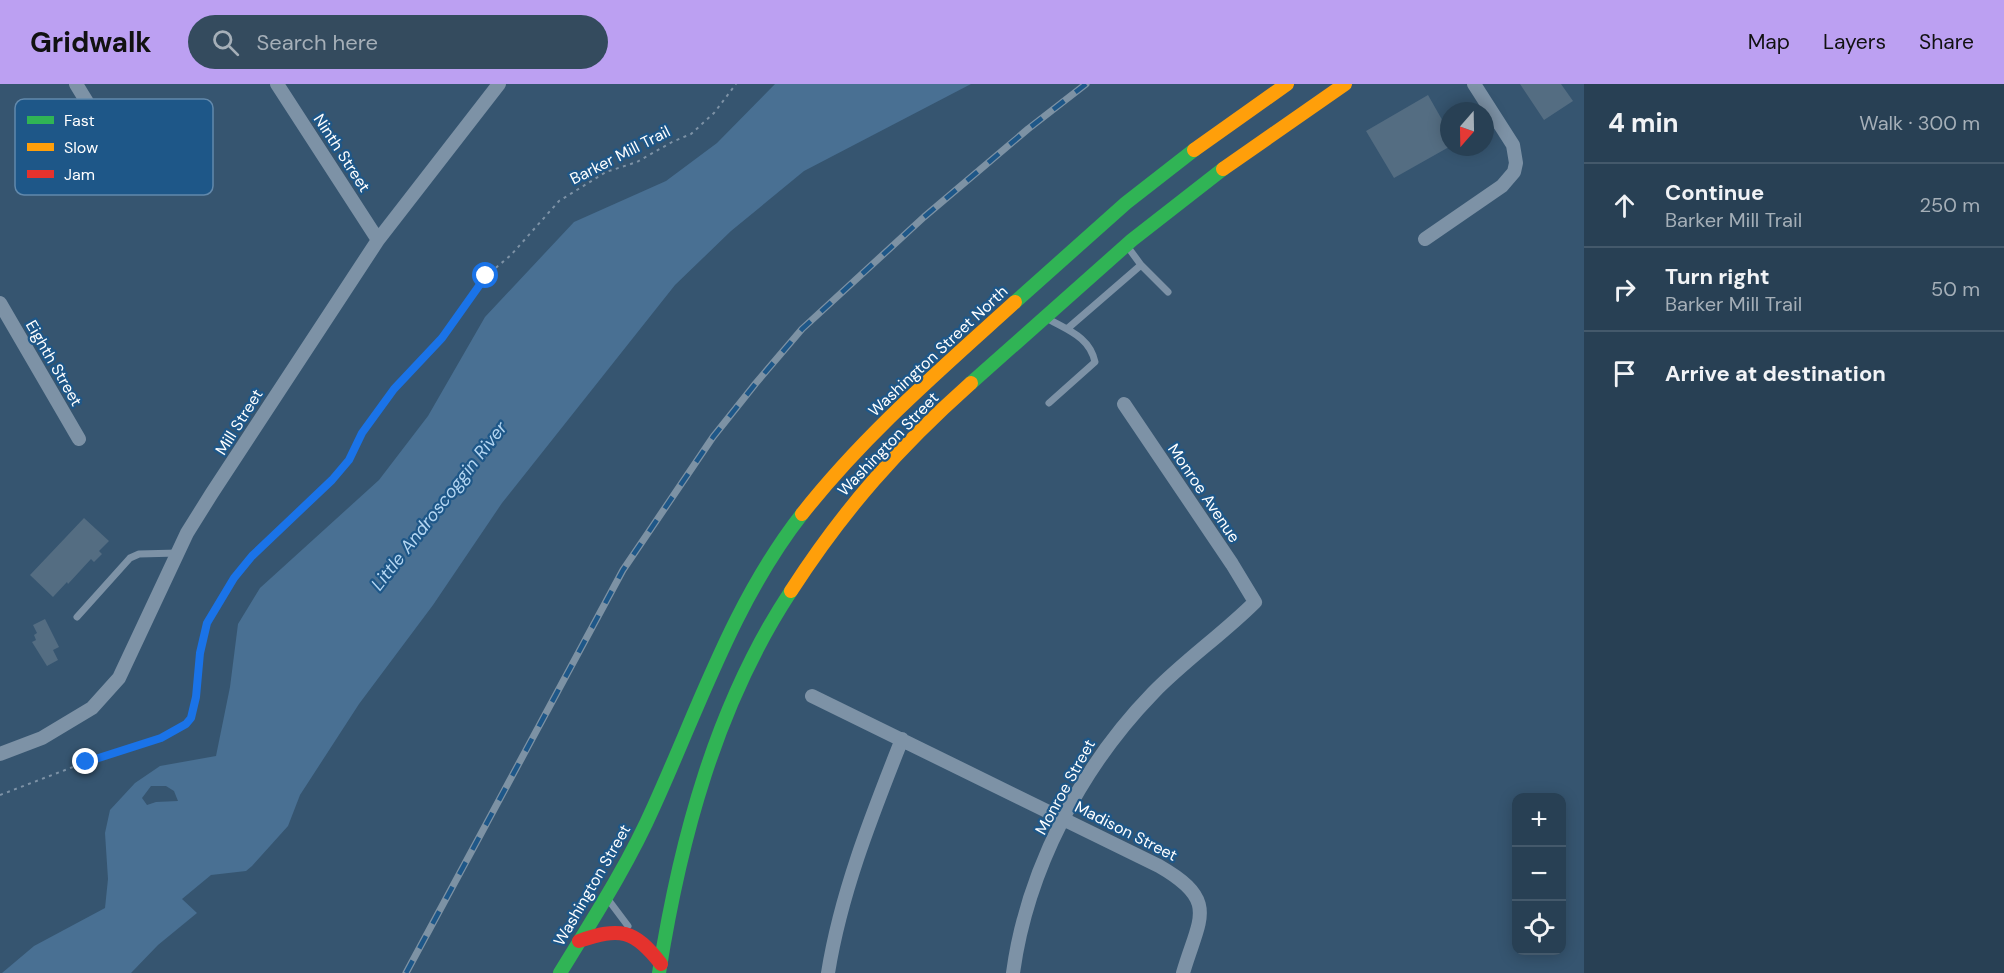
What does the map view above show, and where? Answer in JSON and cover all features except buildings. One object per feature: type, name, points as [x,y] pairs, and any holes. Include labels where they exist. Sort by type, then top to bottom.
[{"type":"highway","name":"Washington Street North","points":[[694,714],[713,668],[745,603],[779,547],[824,487],[857,450],[913,394],[1027,299],[1128,202],[1215,134],[1287,84]]},
{"type":"highway","name":"Washington Street","points":[[660,968],[675,882],[695,803],[723,724],[771,623],[819,547],[860,493],[893,458],[1042,314],[1210,178],[1345,84]]},
{"type":"highway","name":"Washington Street","points":[[560,973],[607,898],[646,824],[694,714]]},
{"type":"highway","points":[[579,941],[609,931],[635,936],[647,944],[660,968]]},
{"type":"street","points":[[76,84],[85,99]]},
{"type":"street","name":"Ninth Street","points":[[277,84],[378,240]]},
{"type":"street","name":"Mill Street","points":[[0,754],[42,738],[92,708],[125,669],[187,532],[378,240],[499,84]]},
{"type":"street","points":[[1425,239],[1502,186],[1514,172],[1516,163],[1513,145],[1474,84]]},
{"type":"street","name":"Eighth Street","points":[[0,303],[79,439]]},
{"type":"street","name":"Monroe Avenue","points":[[1124,404],[1255,602]]},
{"type":"street","name":"Monroe Street","points":[[1013,973],[1020,927],[1026,906],[1045,859],[1091,769],[1126,722],[1170,676],[1255,602]]},
{"type":"street","name":"Madison Street","points":[[812,696],[1065,818],[1174,874],[1186,883],[1200,908],[1198,929],[1183,973]]},
{"type":"street","points":[[828,973],[854,872],[873,813],[902,739]]},
{"type":"lane","points":[[1127,245],[1141,265],[1168,292]]},
{"type":"lane","points":[[1067,329],[1141,265]]},
{"type":"lane","points":[[1042,314],[1078,335],[1092,349],[1095,362],[1049,404]]},
{"type":"lane","points":[[77,617],[130,558],[148,553],[178,553]]},
{"type":"lane","points":[[607,898],[635,936]]},
{"type":"path","name":"Barker Mill Trail","points":[[0,795],[76,766],[161,738],[186,724],[191,718],[194,705],[202,639],[207,623],[234,578],[252,556],[332,480],[349,460],[362,433],[394,389],[442,338],[486,276],[511,255],[559,201],[606,172],[638,162],[672,142],[691,134],[714,113],[736,84]]},
{"type":"water","name":"Little Androscoggin River","points":[[775,84],[971,84],[804,171],[731,231],[675,285],[502,503],[433,605],[359,704],[300,795],[288,826],[252,866],[246,871],[211,875],[182,899],[197,913],[158,945],[131,973],[2,973],[34,946],[105,908],[108,879],[105,833],[110,810],[135,783],[160,766],[216,756],[230,687],[238,624],[260,588],[379,480],[428,416],[485,317],[574,222],[666,181],[717,143]],"holes":[[[151,786],[166,786],[174,791],[178,801],[156,802],[147,805],[142,798]]]},
{"type":"railway","points":[[406,973],[623,570],[713,437],[802,329],[924,217],[1028,129],[1086,84]]},
{"type":"traffic: fast","points":[[1015,302],[1126,203],[1194,150]]},
{"type":"traffic: fast","points":[[971,383],[1132,240],[1223,169]]},
{"type":"traffic: fast","points":[[560,973],[610,891],[644,828],[719,655],[737,619],[778,547],[802,514]]},
{"type":"traffic: fast","points":[[659,973],[678,873],[705,775],[742,680],[791,591]]},
{"type":"traffic: slow","points":[[1194,150],[1287,84]]},
{"type":"traffic: slow","points":[[1223,169],[1345,84]]},
{"type":"traffic: slow","points":[[802,514],[877,430],[1015,302]]},
{"type":"traffic: slow","points":[[791,591],[852,506],[920,431],[971,383]]},
{"type":"traffic: jam","points":[[579,941],[605,934],[625,934],[643,944],[661,964]]},
{"type":"route","points":[[86,762],[161,738],[180,729],[191,718],[196,697],[202,639],[207,623],[240,569],[332,480],[349,460],[372,418],[394,389],[442,338],[486,276]]}]
